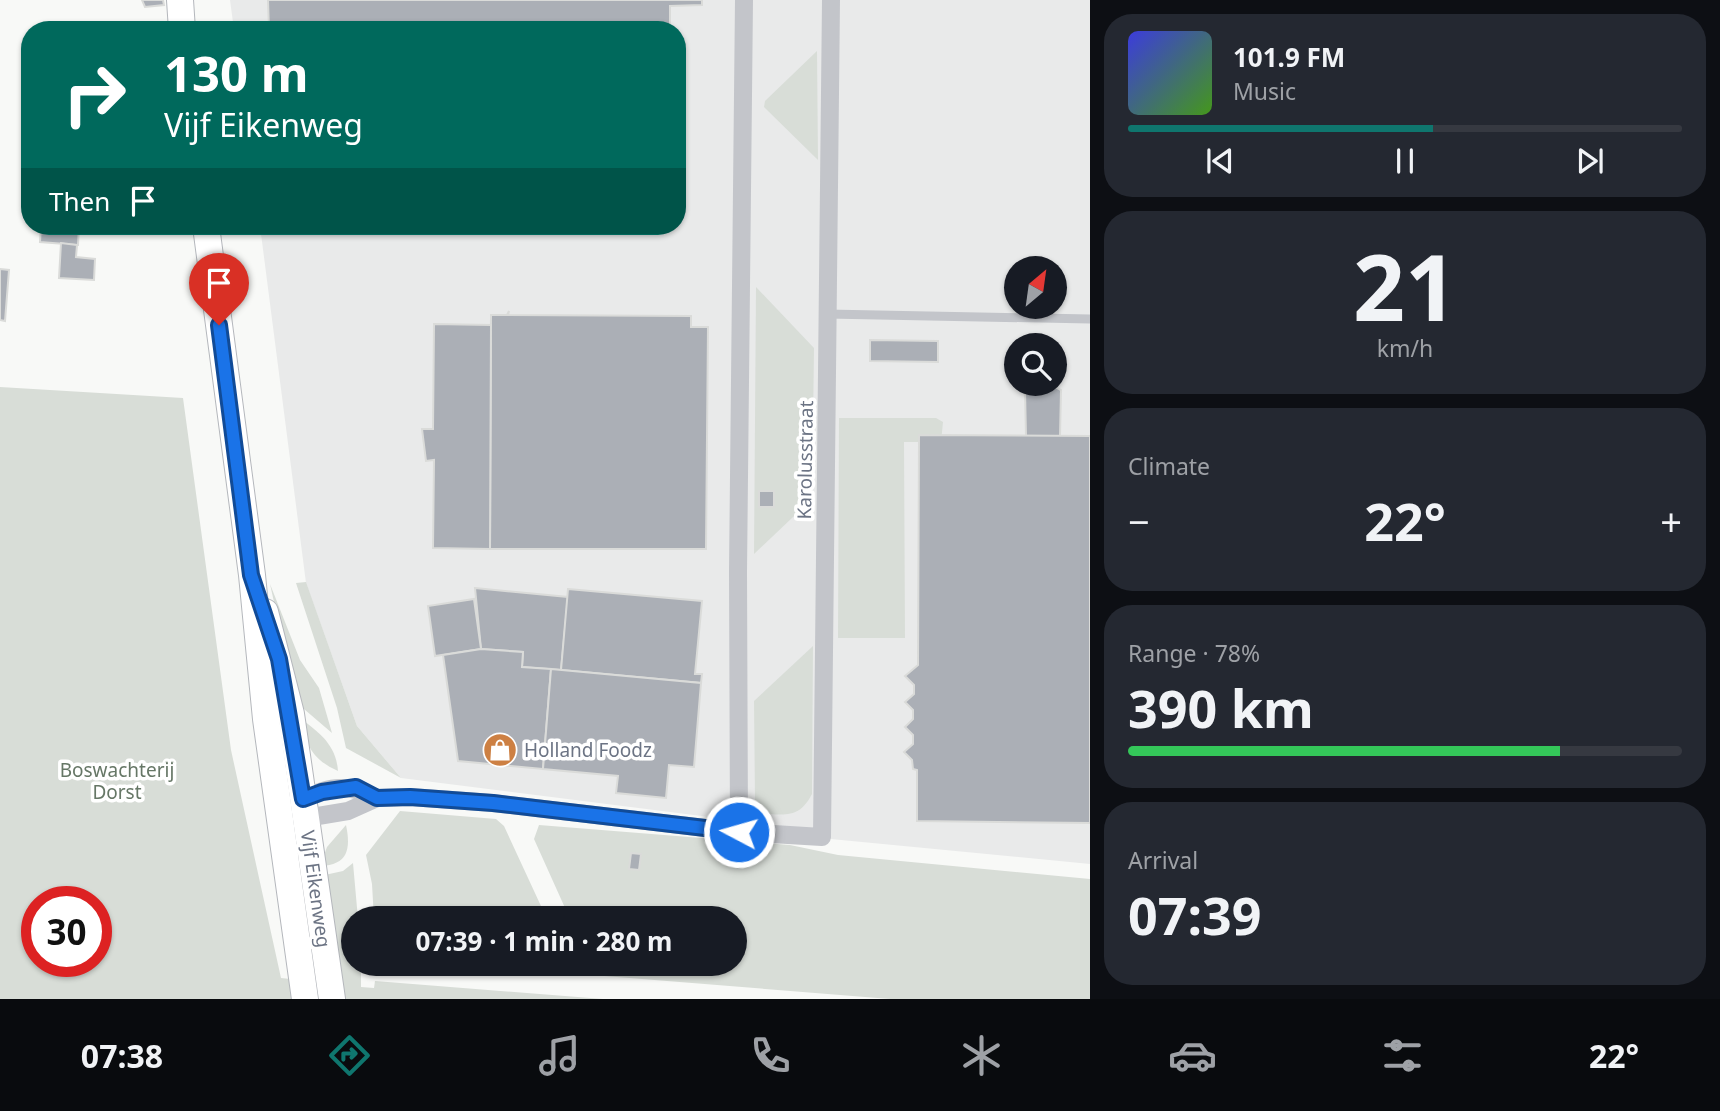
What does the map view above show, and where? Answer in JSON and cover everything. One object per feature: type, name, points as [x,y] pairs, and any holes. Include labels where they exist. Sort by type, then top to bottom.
[{"type":"main road","points":[[180,0],[182,21]]},
{"type":"main road","name":"Vijf Eikenweg","points":[[207,235],[251,575],[254,620],[305,999]]},
{"type":"main road","name":"Vijf Eikenweg","points":[[251,575],[279,659],[332,999]]},
{"type":"street","points":[[739,832],[738,572],[744,0]]},
{"type":"street","name":"Karolusstraat","points":[[279,812],[304,808],[348,811],[377,798],[410,797],[493,803],[739,832],[822,837],[831,0]]},
{"type":"lane","points":[[827,314],[1090,319]]},
{"type":"shaded area","points":[[230,0],[1090,0],[1090,864],[810,837],[757,823],[401,778],[357,726],[306,583],[261,235],[686,235],[686,21],[233,21]]},
{"type":"green space","points":[[817,51],[818,160],[764,107],[765,101]]},
{"type":"green space","points":[[756,287],[814,348],[812,499],[754,554]]},
{"type":"green space","name":"Boswachterij Dorst","points":[[0,387],[183,398],[231,750],[281,978],[338,984],[320,876],[343,871],[353,863],[357,906],[341,906],[341,976],[361,976],[361,987],[374,988],[375,981],[603,999],[0,999]]},
{"type":"green space","points":[[839,418],[936,418],[943,422],[941,442],[904,442],[905,638],[838,638]]},
{"type":"green space","points":[[306,582],[357,726],[401,778],[346,748],[337,708],[296,583]]},
{"type":"green space","points":[[270,584],[300,660],[319,688],[332,733],[304,709],[294,709],[295,697]]},
{"type":"green space","points":[[813,646],[812,794],[796,812],[770,814],[755,800],[754,701]]},
{"type":"green space","points":[[300,718],[330,747],[338,771],[311,750]]},
{"type":"green space","points":[[400,811],[496,819],[504,826],[541,906],[373,906],[366,855]]},
{"type":"green space","points":[[346,825],[348,841],[342,859],[337,863],[320,866],[327,847]]},
{"type":"green space","points":[[539,825],[790,845],[838,855],[1090,879],[1090,999],[890,999],[604,976],[747,976],[747,906],[564,906],[534,839]]},
{"type":"building","points":[[142,0],[163,0],[164,5],[145,7]]},
{"type":"building","points":[[268,0],[702,0],[702,5],[670,6],[670,21],[269,21]]},
{"type":"building","points":[[40,235],[79,235],[78,245],[40,242]]},
{"type":"building","points":[[61,243],[77,245],[76,257],[95,259],[94,280],[59,278]]},
{"type":"building","points":[[0,269],[9,270],[5,321],[0,320]]},
{"type":"building","points":[[509,311],[508,315],[691,316],[691,327],[708,327],[706,549],[490,549],[491,315],[507,315]]},
{"type":"building","points":[[434,324],[491,325],[490,549],[433,548],[434,460],[426,461],[422,429],[433,429]]},
{"type":"building","points":[[870,340],[938,341],[938,362],[870,361]]},
{"type":"building","points":[[1025,396],[1061,396],[1060,436],[1026,436]]},
{"type":"building","points":[[919,435],[1090,436],[1090,823],[917,821],[917,770],[913,769],[912,760],[904,752],[913,744],[913,735],[905,727],[913,719],[913,710],[905,702],[914,694],[914,685],[905,676],[918,665]]},
{"type":"building","points":[[759,491],[774,491],[774,507],[759,507]]},
{"type":"building","points":[[475,588],[568,597],[561,670],[522,667],[523,652],[481,649]]},
{"type":"building","points":[[568,589],[702,601],[695,674],[702,674],[701,683],[561,670]]},
{"type":"building","points":[[474,599],[481,649],[435,656],[428,606]]},
{"type":"building","points":[[481,649],[523,652],[522,667],[551,669],[543,769],[458,761],[443,655]]},
{"type":"building","points":[[551,669],[701,683],[694,767],[669,765],[666,798],[616,793],[618,776],[543,769]]},
{"type":"building","points":[[631,853],[641,854],[639,870],[629,869]]},
{"type":"place","name":"Holland Foodz","points":[[500,750]]},
{"type":"route","points":[[219,325],[251,575],[270,625],[279,659],[291,715],[303,799],[322,792],[356,787],[377,798],[410,797],[493,803],[739,832]]}]
